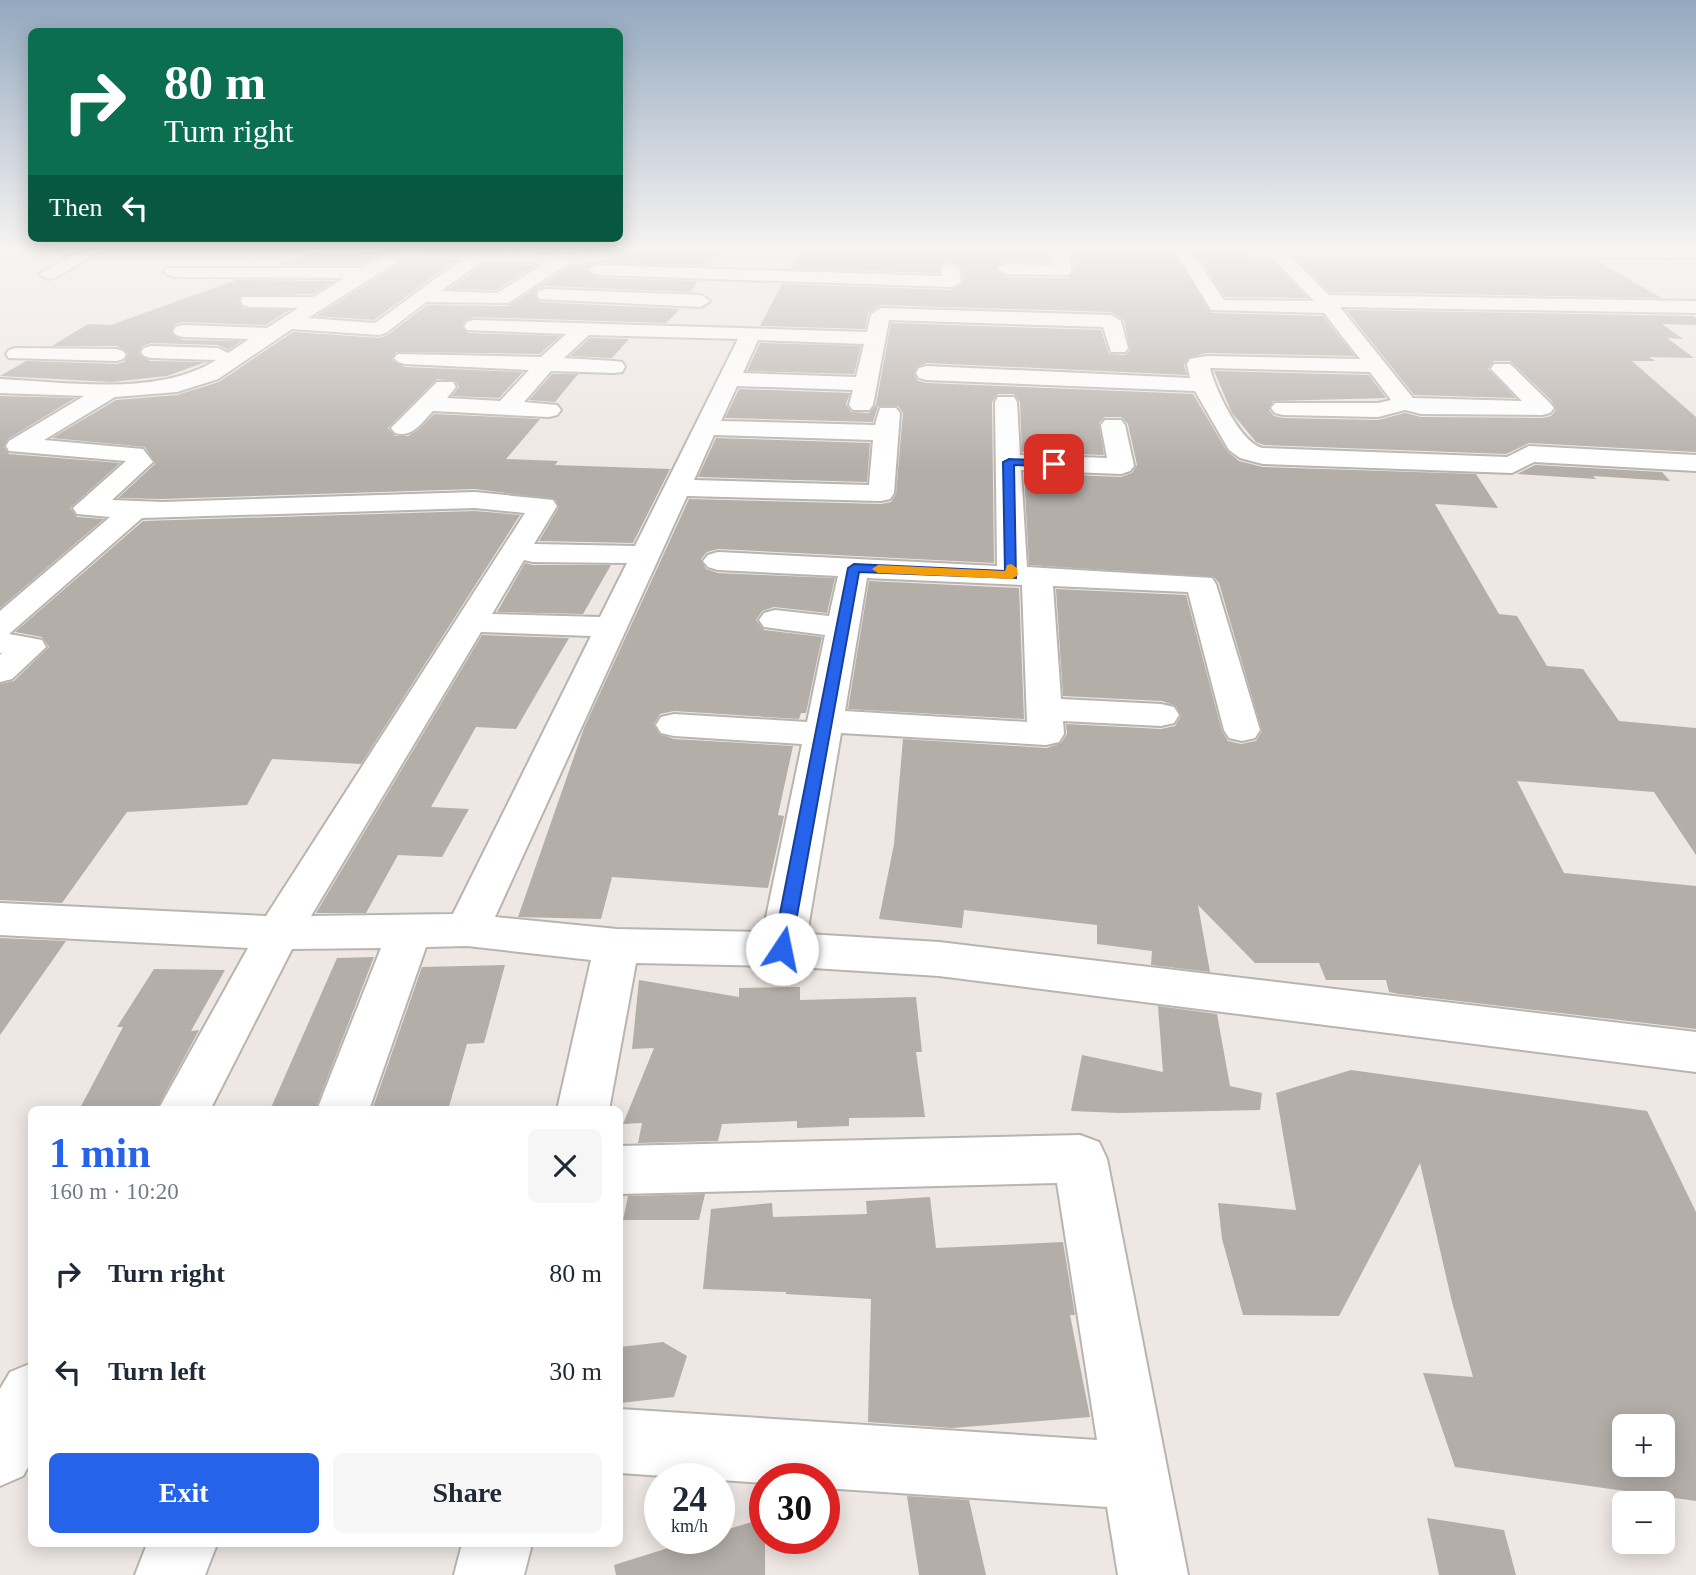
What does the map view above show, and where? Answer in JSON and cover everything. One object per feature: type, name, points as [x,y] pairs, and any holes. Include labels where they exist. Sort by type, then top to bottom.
[{"type":"street","points":[[0,386],[110,390],[177,384],[210,374],[290,322]]},
{"type":"street","points":[[351,349],[386,322]]},
{"type":"street","points":[[686,330],[690,322]]},
{"type":"street","points":[[728,379],[864,394],[879,322]]},
{"type":"street","points":[[959,322],[1000,327],[1083,322]]},
{"type":"street","points":[[1111,322],[1118,348]]},
{"type":"street","points":[[1341,322],[1405,402],[1421,407],[1542,408],[1502,369]]},
{"type":"street","points":[[474,326],[686,330],[750,335],[876,338]]},
{"type":"street","points":[[506,408],[544,366],[584,328]]},
{"type":"street","points":[[183,331],[379,329],[407,332]]},
{"type":"street","points":[[8,358],[52,335]]},
{"type":"street","points":[[467,930],[750,335]]},
{"type":"street","points":[[151,352],[241,355]]},
{"type":"street","points":[[8,358],[116,355]]},
{"type":"street","points":[[405,358],[614,367]]},
{"type":"street","points":[[1375,366],[1207,362],[1198,364],[1203,385],[1238,445],[1249,453],[1264,456],[1512,465],[1529,454],[1696,463]]},
{"type":"street","points":[[927,373],[1203,385]]},
{"type":"street","points":[[403,428],[446,386]]},
{"type":"street","points":[[9,446],[110,390]]},
{"type":"street","points":[[674,725],[1046,734],[1009,462],[1006,402]]},
{"type":"street","points":[[1283,408],[1378,410],[1405,402]]},
{"type":"street","points":[[428,404],[549,410]]},
{"type":"street","points":[[677,488],[881,493],[887,423],[705,429]]},
{"type":"street","points":[[1009,462],[1121,466],[1113,425]]},
{"type":"street","points":[[9,446],[134,454],[140,462],[87,508],[475,500],[543,506],[278,933],[186,1106]]},
{"type":"street","points":[[0,626],[136,509]]},
{"type":"street","points":[[533,554],[645,555]]},
{"type":"street","points":[[718,561],[1201,584],[1242,730]]},
{"type":"street","points":[[782,949],[854,568]]},
{"type":"street","points":[[775,620],[843,627]]},
{"type":"street","points":[[484,623],[611,626]]},
{"type":"street","points":[[0,643],[30,647],[0,672]]},
{"type":"street","points":[[1044,709],[1161,715]]},
{"type":"street","points":[[0,919],[278,933],[467,930],[617,946],[782,949],[939,959],[1696,1052]]},
{"type":"street","points":[[345,1106],[409,933]]},
{"type":"street","points":[[584,1106],[617,946]]},
{"type":"street","points":[[623,1170],[1080,1159],[1153,1575]]},
{"type":"street","points":[[0,1453],[28,1401]]},
{"type":"street","points":[[623,1441],[1137,1476]]},
{"type":"street","points":[[170,1575],[181,1547]]},
{"type":"street","points":[[489,1575],[496,1547]]},
{"type":"building","points":[[118,322],[181,322],[175,324],[171,333],[182,340],[241,341],[228,350],[218,345],[151,343],[142,346],[139,354],[150,361],[206,362],[167,376],[111,382],[0,376],[26,361],[124,362],[128,353],[117,346],[52,346],[88,324],[111,325]]},
{"type":"building","points":[[197,322],[270,322],[266,325]]},
{"type":"building","points":[[404,322],[465,322],[462,324],[467,333],[560,336],[540,354],[396,352],[392,360],[405,367],[523,372],[499,398],[452,396],[459,387],[455,381],[437,379],[388,428],[395,436],[408,436],[434,414],[540,419],[506,459],[558,461],[555,465],[670,469],[633,543],[539,541],[559,507],[555,499],[475,489],[162,499],[118,498],[155,464],[145,447],[52,438],[116,400],[177,395],[219,382],[293,332],[380,338]]},
{"type":"building","points":[[762,322],[866,322],[865,329],[760,326]]},
{"type":"building","points":[[1124,322],[1328,322],[1355,356],[1207,353],[1188,358],[1184,365],[1187,375],[927,363],[917,367],[914,374],[918,381],[927,383],[1193,394],[1227,451],[1239,461],[1263,467],[1476,474],[1498,508],[1435,504],[1499,614],[1517,616],[1547,666],[1583,669],[1619,721],[1696,728],[1696,855],[1654,792],[1517,781],[1564,873],[1696,886],[1696,1029],[1399,994],[1389,992],[1386,980],[1326,980],[1319,963],[1255,963],[1198,905],[1210,972],[1151,965],[1152,951],[1097,944],[1097,925],[964,910],[962,928],[879,919],[894,844],[903,739],[1047,748],[1061,743],[1067,734],[1066,724],[1161,729],[1175,726],[1181,716],[1176,706],[1162,701],[1063,696],[1056,589],[1186,595],[1222,731],[1228,741],[1241,744],[1256,741],[1262,731],[1219,583],[1214,577],[1029,565],[1024,473],[1121,477],[1132,473],[1137,465],[1128,424],[1121,417],[1105,417],[1099,423],[1104,455],[1022,452],[1020,402],[1014,394],[998,394],[992,402],[994,563],[718,549],[707,552],[701,559],[706,569],[718,573],[835,578],[827,613],[774,607],[762,611],[756,620],[764,630],[822,637],[806,713],[801,713],[799,719],[674,711],[660,714],[654,724],[659,734],[674,739],[793,746],[778,815],[784,816],[768,888],[612,877],[601,919],[518,917],[584,728],[689,499],[881,504],[891,502],[896,494],[903,413],[898,406],[878,406],[873,422],[725,418],[739,389],[850,393],[846,404],[851,412],[869,413],[876,405],[891,323],[1101,330],[1109,354],[1125,355],[1130,350]]},
{"type":"building","points":[[1356,322],[1696,322],[1696,325],[1662,324],[1683,339],[1667,338],[1694,358],[1649,357],[1655,361],[1632,361],[1696,417],[1696,452],[1529,443],[1506,454],[1264,445],[1256,442],[1232,413],[1214,371],[1369,375],[1386,398],[1273,401],[1269,410],[1274,416],[1283,418],[1378,420],[1405,413],[1421,417],[1542,418],[1551,416],[1556,410],[1552,401],[1510,361],[1494,361],[1488,369],[1516,398],[1414,395]]},
{"type":"building","points":[[590,338],[629,339],[612,358],[570,356]]},
{"type":"building","points":[[760,343],[861,346],[854,374],[747,371]]},
{"type":"building","points":[[552,374],[578,374],[555,402],[529,400]]},
{"type":"building","points":[[0,396],[75,398],[8,439],[4,447],[9,454],[120,463],[70,508],[77,517],[104,519],[0,608]]},
{"type":"building","points":[[716,438],[870,443],[867,482],[698,477]]},
{"type":"building","points":[[1535,465],[1662,472],[1670,481],[1517,474]]},
{"type":"building","points":[[475,511],[520,515],[361,764],[272,759],[247,805],[127,812],[62,903],[0,900],[0,684],[14,681],[49,647],[42,637],[15,632],[143,521]]},
{"type":"building","points":[[525,563],[611,565],[583,614],[497,612]]},
{"type":"building","points":[[869,581],[1019,588],[1024,719],[848,709]]},
{"type":"building","points":[[482,635],[569,638],[516,729],[476,727],[431,807],[469,809],[442,857],[398,855],[366,913],[316,913]]},
{"type":"building","points":[[0,938],[66,941],[0,1035]]},
{"type":"building","points":[[374,957],[317,1106],[272,1106],[337,958]]},
{"type":"building","points":[[505,965],[484,1043],[467,1044],[449,1106],[373,1106],[422,967]]},
{"type":"building","points":[[154,969],[225,970],[191,1031],[199,1030],[158,1106],[81,1106],[123,1027],[117,1027]]},
{"type":"building","points":[[639,980],[739,997],[739,988],[800,987],[800,1000],[916,997],[922,1052],[916,1052],[925,1117],[849,1118],[849,1126],[797,1128],[797,1121],[722,1124],[718,1141],[638,1143],[642,1123],[623,1124],[654,1048],[632,1049]]},
{"type":"building","points":[[1158,1006],[1217,1014],[1230,1086],[1262,1093],[1260,1110],[1120,1113],[1071,1111],[1082,1055],[1163,1072]]},
{"type":"building","points":[[1351,1070],[1647,1111],[1696,1212],[1696,1501],[1675,1498],[1675,1491],[1625,1491],[1455,1467],[1423,1373],[1473,1377],[1452,1302],[1420,1163],[1339,1316],[1243,1315],[1222,1239],[1218,1203],[1296,1210],[1276,1093]]},
{"type":"building","points":[[705,1194],[699,1220],[623,1220],[628,1196]]},
{"type":"building","points":[[930,1197],[936,1248],[1063,1242],[1075,1315],[1070,1315],[1090,1417],[952,1428],[868,1422],[871,1299],[703,1289],[711,1209],[772,1203],[773,1217],[867,1214],[866,1201]]},
{"type":"building","points":[[663,1342],[687,1356],[674,1397],[623,1403],[623,1347]]},
{"type":"building","points":[[907,1496],[969,1500],[986,1575],[919,1575]]},
{"type":"building","points":[[1427,1518],[1504,1530],[1516,1575],[1439,1575]]},
{"type":"building","points":[[749,1523],[749,1554],[765,1554],[765,1575],[616,1575],[614,1565],[649,1554],[735,1554],[735,1527]]},
{"type":"slow traffic","points":[[878,569],[1012,575],[1011,568]]},
{"type":"route","points":[[782,949],[854,568],[1012,575],[1009,462],[1054,464]]}]
